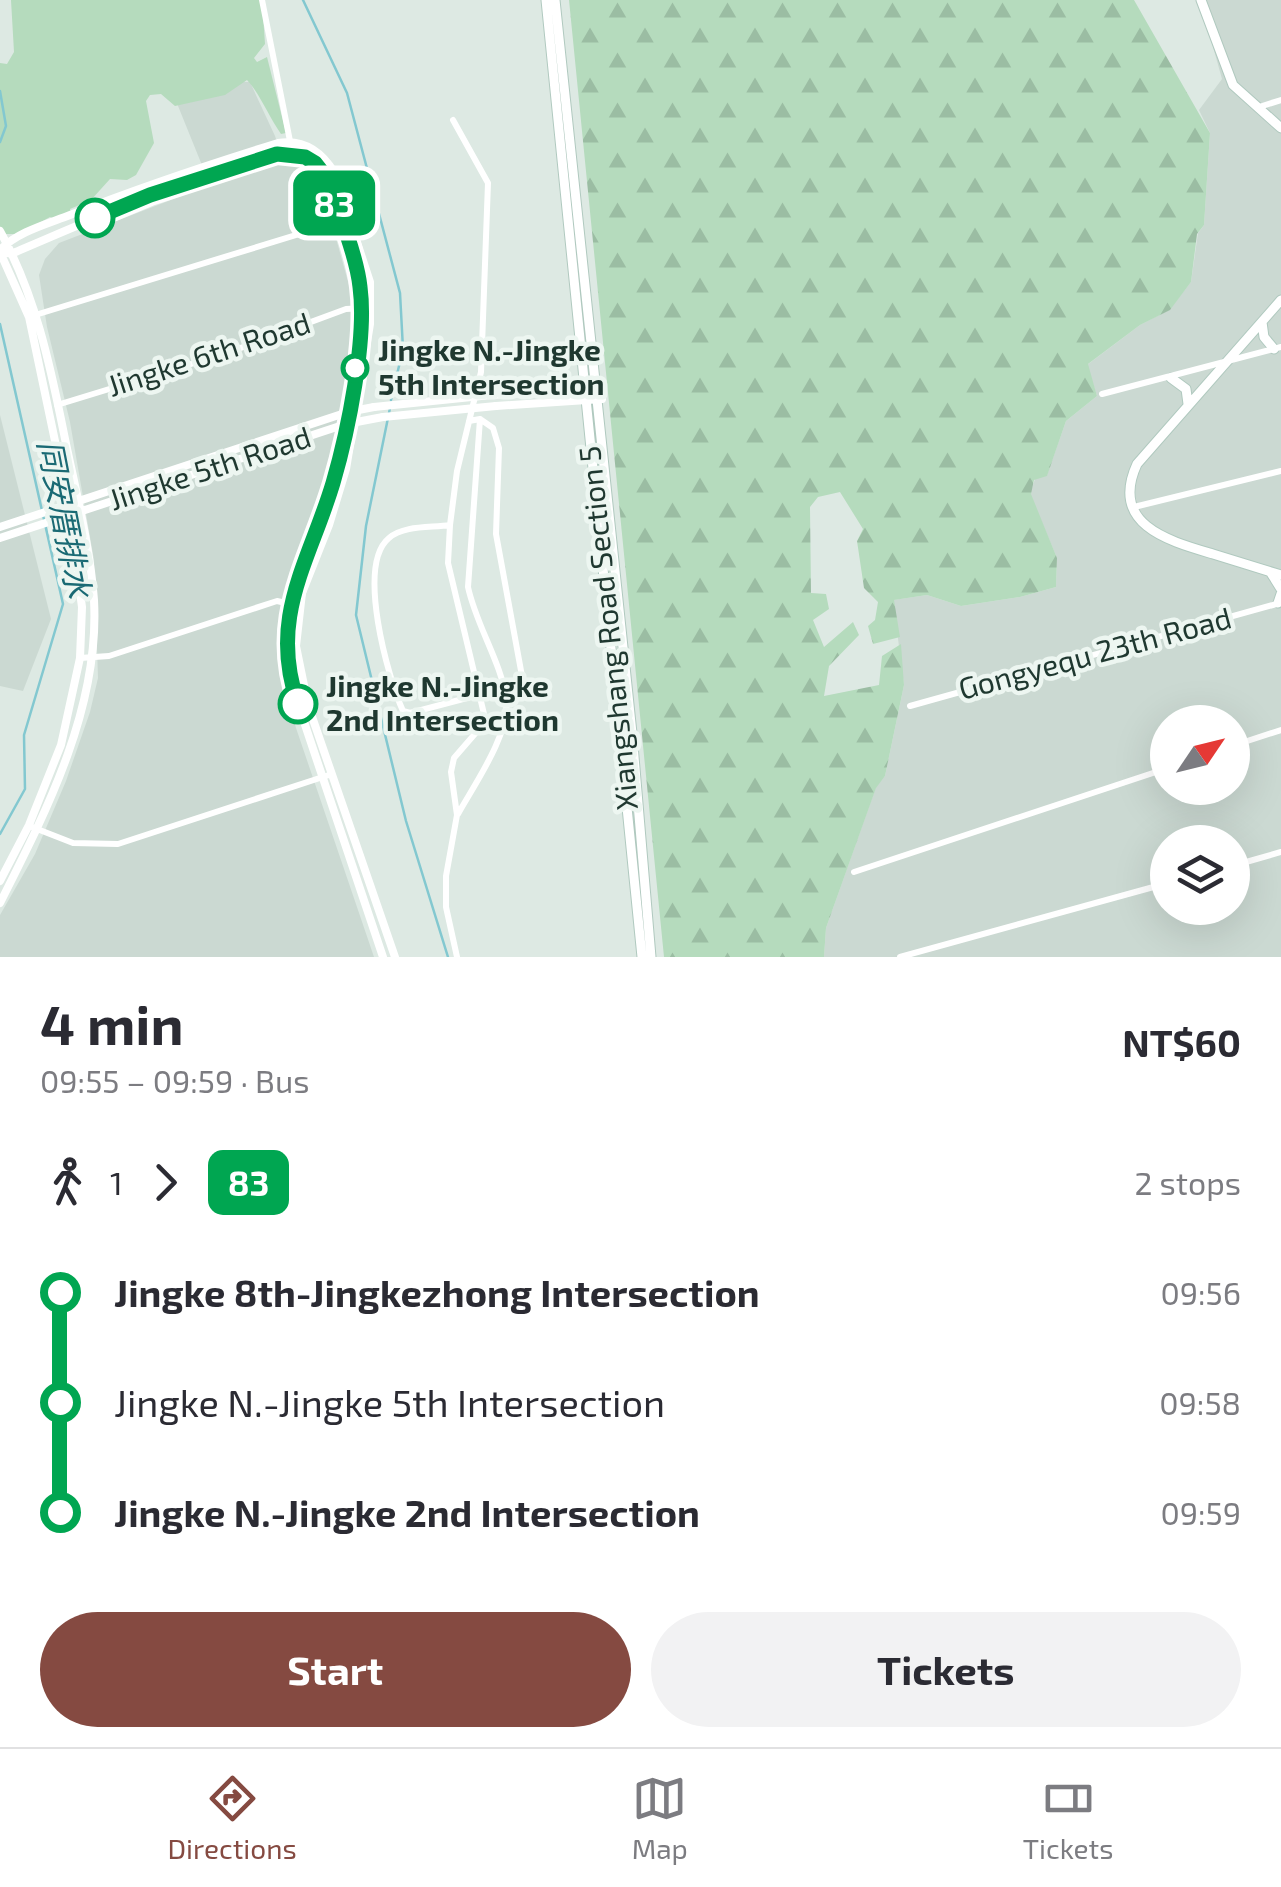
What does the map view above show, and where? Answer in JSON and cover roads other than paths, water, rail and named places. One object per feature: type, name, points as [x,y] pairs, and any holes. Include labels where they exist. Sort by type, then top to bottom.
[{"type":"main road","name":"Xiangshang Road Section 5","points":[[546,0],[594,393],[642,957]]},
{"type":"main road","name":"Xiangshang Road Section 5","points":[[556,0],[651,957]]},
{"type":"main road","points":[[1204,2],[1230,79],[1281,128]]},
{"type":"main road","points":[[1281,300],[1137,464],[1131,485],[1134,507],[1144,525],[1162,538],[1281,575]]},
{"type":"main road","points":[[1262,322],[1264,337],[1278,348]]},
{"type":"main road","points":[[1171,378],[1186,389],[1188,404]]},
{"type":"main road","points":[[1269,572],[1280,597]]},
{"type":"street","points":[[262,0],[290,141]]},
{"type":"street","points":[[1256,108],[1281,100]]},
{"type":"street","points":[[453,120],[488,182],[481,372],[450,525],[448,563],[484,714],[480,728],[454,758],[451,772],[457,816],[446,892],[448,923],[457,957]]},
{"type":"street","points":[[2,249],[146,185],[290,141],[312,149],[327,161],[337,178],[370,282],[370,307],[337,502],[295,605],[296,627],[300,669],[327,776],[383,957]]},
{"type":"street","points":[[11,254],[150,195],[282,153],[300,154],[319,168],[360,286],[353,410]]},
{"type":"street","points":[[33,316],[351,218]]},
{"type":"street","points":[[0,232],[2,249],[33,316]]},
{"type":"street","points":[[0,902],[33,827],[85,658],[73,502],[54,406],[33,316],[11,254],[2,249]]},
{"type":"street","name":"Jingke 6th Road","points":[[54,406],[227,353],[346,309],[370,307]]},
{"type":"street","points":[[1102,394],[1278,348]]},
{"type":"street","name":"Jingke 5th Road","points":[[0,527],[353,410],[491,396],[594,393]]},
{"type":"street","name":"Jingke 5th Road","points":[[0,538],[351,423],[594,393]]},
{"type":"street","points":[[457,816],[492,756],[507,702],[524,688],[496,534],[499,448],[494,428],[480,419],[469,421]]},
{"type":"street","points":[[480,419],[468,587],[507,702]]},
{"type":"street","points":[[1134,507],[1281,471]]},
{"type":"street","points":[[450,525],[403,531],[387,540],[376,565],[372,601],[403,710],[410,713],[482,694]]},
{"type":"street","name":"Gongyequ 23th Road","points":[[910,706],[1280,597]]},
{"type":"street","points":[[85,658],[109,656],[276,601],[295,605]]},
{"type":"street","points":[[1250,740],[1281,730]]},
{"type":"street","points":[[854,872],[1150,774]]},
{"type":"street","points":[[33,827],[73,843],[118,844],[327,776]]},
{"type":"street","points":[[327,776],[395,957]]},
{"type":"street","points":[[0,880],[33,827]]},
{"type":"street","points":[[1250,861],[1281,852]]},
{"type":"street","points":[[900,957],[1150,889]]},
{"type":"waterway","points":[[303,0],[347,93],[400,293],[403,349],[391,400]]},
{"type":"waterway","name":"同安厝排水","points":[[0,91],[6,126],[0,142]]},
{"type":"waterway","name":"同安厝排水","points":[[0,324],[63,604],[24,735],[25,789],[0,834]]},
{"type":"waterway","points":[[390,408],[366,526],[356,615],[406,821],[448,957]]},
{"type":"place","name":"Jingke N.-Jingke 5th Intersection","points":[[355,368]]},
{"type":"place","name":"Jingke N.-Jingke 2nd Intersection","points":[[298,704]]}]
